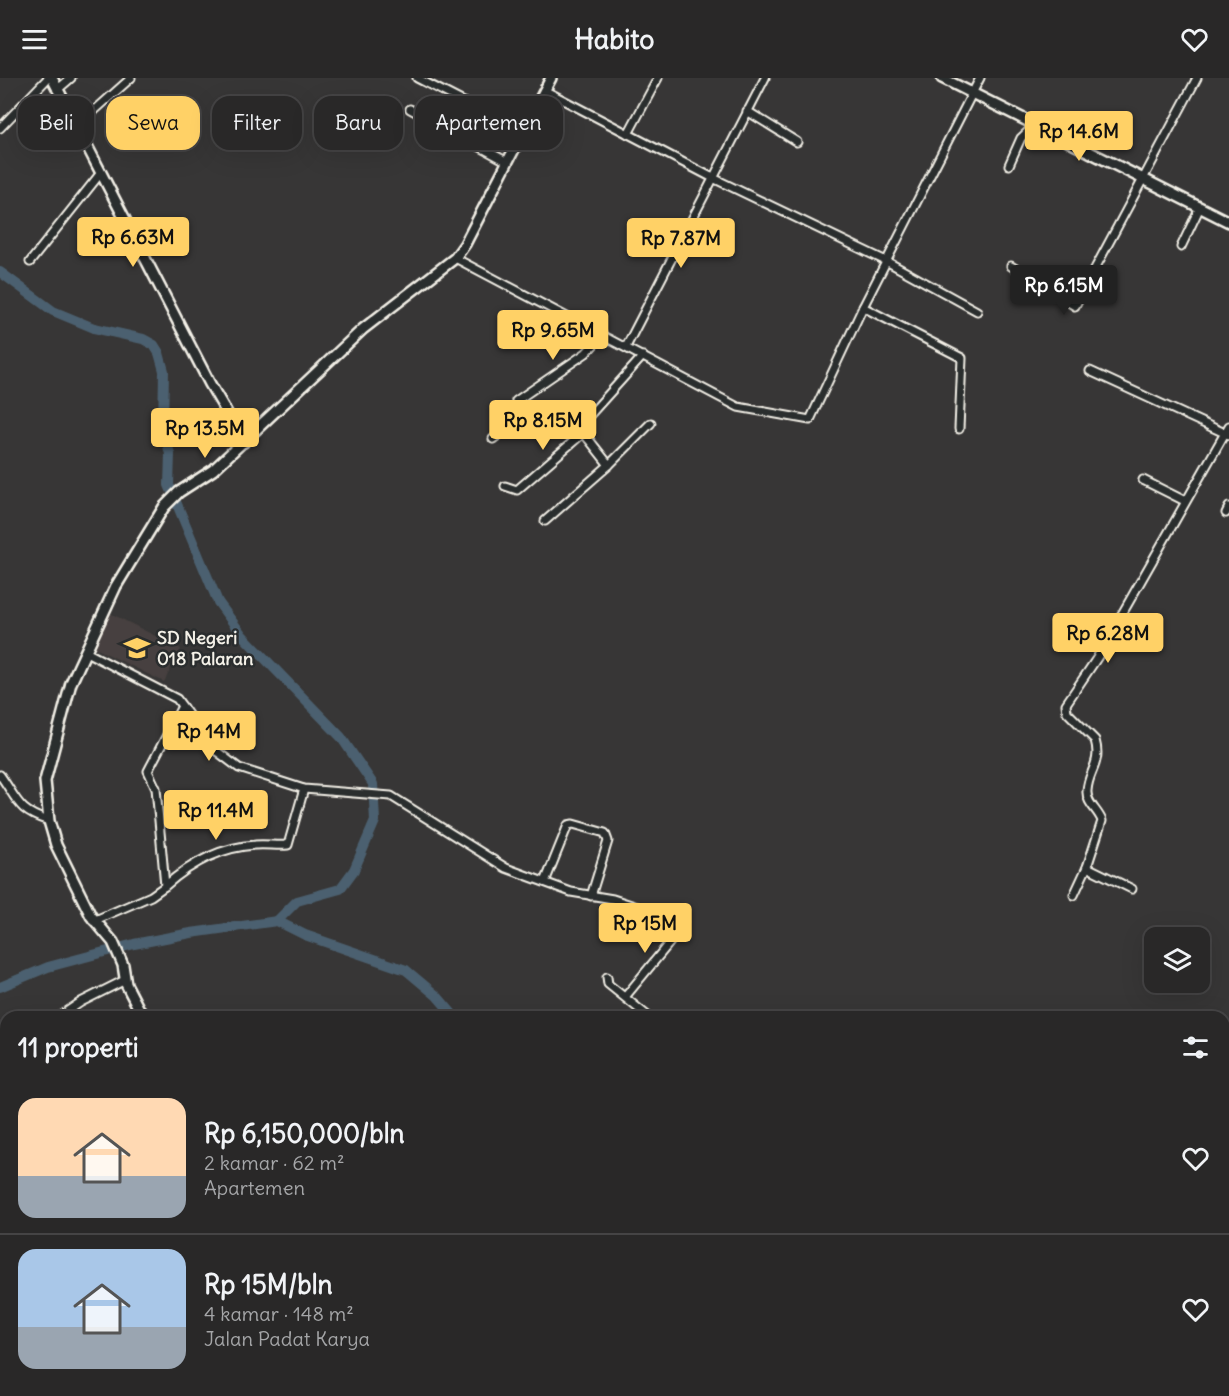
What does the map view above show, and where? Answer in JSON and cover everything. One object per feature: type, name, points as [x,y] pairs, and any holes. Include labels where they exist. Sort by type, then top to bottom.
[{"type":"street","points":[[0,128],[50,78],[60,96]]},
{"type":"street","points":[[57,90],[71,78]]},
{"type":"street","points":[[94,111],[132,78]]},
{"type":"street","points":[[417,78],[452,96]]},
{"type":"street","points":[[541,96],[551,78]]},
{"type":"street","points":[[628,134],[658,78]]},
{"type":"street","points":[[626,347],[765,78]]},
{"type":"street","points":[[942,78],[1229,222]]},
{"type":"street","points":[[455,258],[738,407],[810,420],[863,307],[980,78]]},
{"type":"street","points":[[1011,266],[1075,306],[1197,78]]},
{"type":"street","points":[[544,90],[713,178],[886,261],[977,311]]},
{"type":"street","points":[[410,109],[506,161]]},
{"type":"street","points":[[747,111],[797,142]]},
{"type":"street","points":[[1009,165],[1021,138],[1035,125]]},
{"type":"street","points":[[88,150],[210,384],[244,442]]},
{"type":"street","points":[[140,1011],[125,980],[121,961],[113,942],[93,921],[56,845],[49,821],[45,793],[46,771],[66,694],[122,576],[164,507],[179,492],[204,477],[244,442],[355,336],[455,258],[465,244],[512,150]]},
{"type":"street","points":[[30,262],[100,174]]},
{"type":"street","points":[[1181,247],[1200,207]]},
{"type":"street","points":[[863,307],[962,358],[959,429]]},
{"type":"street","points":[[493,439],[524,416],[516,401],[586,353],[603,335]]},
{"type":"street","points":[[609,465],[582,434],[580,425],[643,356]]},
{"type":"street","points":[[1074,895],[1102,821],[1090,804],[1087,792],[1095,770],[1098,752],[1093,735],[1067,712],[1066,704],[1097,658],[1185,501],[1228,431],[1090,371]]},
{"type":"street","points":[[545,521],[609,465],[651,423]]},
{"type":"street","points":[[505,486],[516,491],[582,434]]},
{"type":"street","points":[[1143,480],[1185,501]]},
{"type":"street","points":[[86,652],[167,694],[183,706],[211,747],[225,760],[239,768],[304,789],[383,794],[398,799],[506,868],[591,896],[642,907],[683,922],[680,930],[625,997]]},
{"type":"street","points":[[165,885],[156,788],[148,771],[183,706]]},
{"type":"street","points":[[0,775],[27,814],[49,821]]},
{"type":"street","points":[[93,921],[145,898],[183,870],[213,855],[252,845],[288,844],[304,789]]},
{"type":"street","points":[[545,882],[568,825],[573,824],[605,833],[608,841],[591,896]]},
{"type":"street","points":[[1086,867],[1132,889]]},
{"type":"street","points":[[607,977],[608,984],[642,1011]]},
{"type":"street","points":[[68,1011],[125,980]]},
{"type":"shaded area","name":"SD Negeri 018 Palaran","points":[[110,613],[181,649],[164,682],[93,647]]},
{"type":"waterway","points":[[0,272],[53,311],[94,328],[143,339],[154,345],[164,371],[163,427],[170,454],[169,485],[218,602],[242,635],[341,737],[373,784],[375,821],[354,870],[340,889],[297,901],[277,921]]},
{"type":"waterway","points":[[0,987],[48,967],[134,944],[191,933],[277,921],[305,935],[406,970],[437,996],[450,1011]]},
{"type":"place","name":"SD Negeri 018 Palaran","points":[[137,648]]}]
